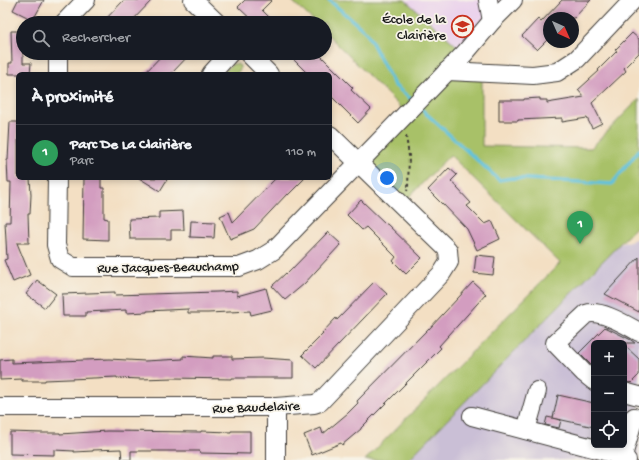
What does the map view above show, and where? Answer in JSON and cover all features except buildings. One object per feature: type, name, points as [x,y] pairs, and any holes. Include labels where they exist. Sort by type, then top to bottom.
[{"type":"street","points":[[71,16],[86,0]]},
{"type":"street","points":[[193,0],[210,16]]},
{"type":"street","points":[[488,0],[492,21]]},
{"type":"street","name":"Rue Jacques-Beauchamp","points":[[57,180],[56,244],[60,259],[73,267],[239,267],[258,260],[274,250],[465,53],[492,21],[513,0]]},
{"type":"street","points":[[447,70],[533,74],[557,72],[577,60],[634,0]]},
{"type":"street","points":[[58,60],[58,72]]},
{"type":"street","points":[[213,72],[224,60]]},
{"type":"street","points":[[332,137],[401,205]]},
{"type":"street","name":"Rue Baudelaire","points":[[0,407],[276,407],[314,404],[320,402],[442,273],[449,262],[448,250],[401,205]]},
{"type":"street","points":[[591,379],[555,343],[590,312],[614,318],[639,332]]},
{"type":"street","points":[[526,430],[537,391]]},
{"type":"street","points":[[627,393],[639,396]]},
{"type":"street","points":[[276,407],[276,460]]},
{"type":"street","points":[[472,416],[625,458],[634,417]]},
{"type":"path","points":[[401,205],[408,188],[411,108]]},
{"type":"shaded area","name":"École de la Clairière","points":[[405,0],[514,0],[465,53]]},
{"type":"shaded area","points":[[639,238],[639,460],[379,460],[560,263]]},
{"type":"green space","points":[[291,0],[405,0],[465,53],[482,80],[482,146],[591,148],[639,99],[639,224],[408,460],[365,460],[560,263],[450,155],[401,205],[358,163],[406,113],[332,39],[332,16],[308,16]]},
{"type":"green space","points":[[232,64],[237,64],[240,66],[240,70],[238,72],[224,72]]},
{"type":"waterway","points":[[329,0],[367,33],[394,85],[412,100]]},
{"type":"waterway","points":[[419,107],[499,180],[512,178],[612,184],[639,150]]},
{"type":"place","name":"École de la Clairière","points":[[462,26]]},
{"type":"place","name":"Parc De La Clairière","points":[[580,244]]}]
